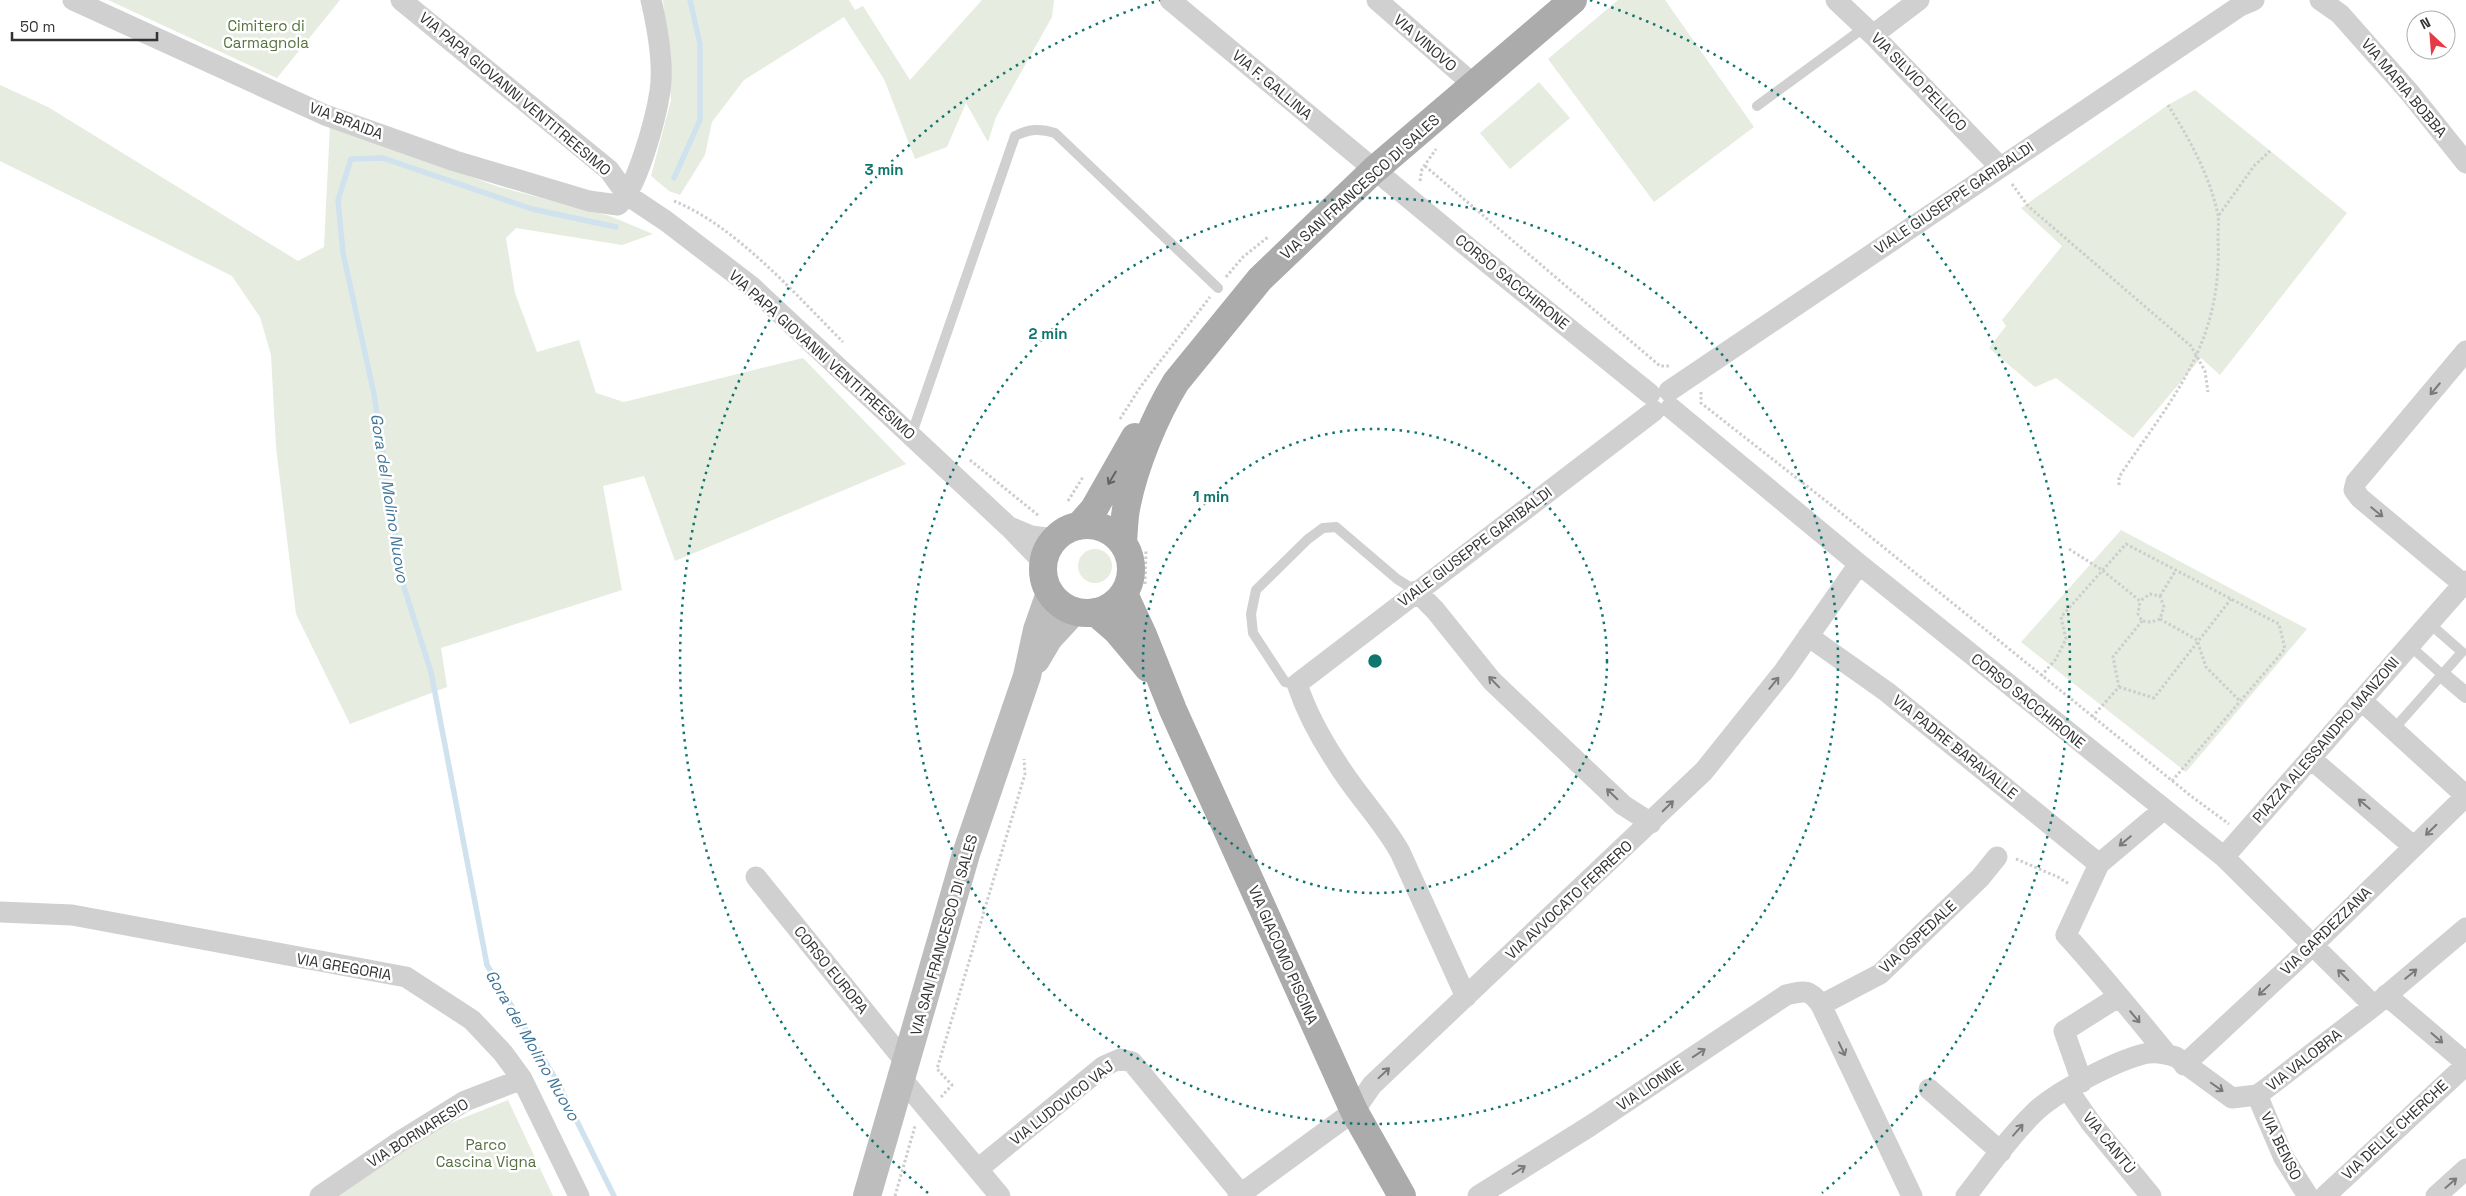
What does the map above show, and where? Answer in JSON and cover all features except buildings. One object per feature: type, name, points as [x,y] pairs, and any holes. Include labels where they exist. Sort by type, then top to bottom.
[{"type":"main road","name":"VIA SAN FRANCESCO DI SALES","points":[[1072,515],[1094,509],[1142,424],[1168,395],[1260,278],[1374,170],[1573,0]]},
{"type":"main road","name":"VIA SAN FRANCESCO DI SALES","points":[[1133,544],[1127,504],[1151,432],[1168,395]]},
{"type":"main road","points":[[1072,515],[1103,528],[1133,544],[1129,555],[1132,568],[1130,582],[1134,592],[1116,603],[1085,612],[1048,638],[1027,676],[1037,630],[1050,593],[1046,584],[1044,563],[1048,550],[1050,530],[1066,531],[1072,515]]},
{"type":"main road","name":"VIA GIACOMO PISCINA","points":[[1134,592],[1143,634],[1173,710],[1354,1111],[1402,1196]]},
{"type":"main road","name":"VIA GIACOMO PISCINA","points":[[1050,593],[1061,604],[1085,612],[1116,631],[1148,669],[1173,710]]},
{"type":"main road","name":"VIA SAN FRANCESCO DI SALES","points":[[867,1196],[966,854],[1027,676]]},
{"type":"street","name":"VIA BRAIDA","points":[[73,0],[325,115],[445,158],[606,205],[618,205],[627,195]]},
{"type":"street","name":"VIA PAPA GIOVANNI VENTITREESIMO","points":[[401,0],[609,170],[627,195],[666,220],[751,286],[1009,526],[1044,563]]},
{"type":"street","points":[[627,195],[640,167],[661,90],[658,30],[651,0]]},
{"type":"street","name":"VIA F. GALLINA","points":[[1170,0],[1374,170]]},
{"type":"street","name":"VIA VINOVO","points":[[1377,0],[1474,85]]},
{"type":"street","name":"VIA SILVIO PELLICO","points":[[1836,0],[1869,31],[2000,167]]},
{"type":"street","points":[[1869,31],[1919,0]]},
{"type":"street","name":"VIA MARIA BOBBA","points":[[2320,0],[2338,7],[2466,163]]},
{"type":"street","name":"VIALE GIUSEPPE GARIBALDI","points":[[1297,684],[1661,401],[2000,167],[2247,2]]},
{"type":"street","name":"CORSO SACCHIRONE","points":[[1374,170],[2163,810],[2224,857],[2313,945],[2380,1001],[2466,1064]]},
{"type":"street","points":[[2461,587],[2360,498],[2354,490],[2356,482],[2466,352]]},
{"type":"street","name":"VIA PAPA GIOVANNI VENTITREESIMO","points":[[1009,526],[1031,536],[1050,530]]},
{"type":"street","name":"VIA AVVOCATO FERRERO","points":[[1239,1195],[1354,1111],[1372,1085],[1704,771],[1784,671],[1859,564]]},
{"type":"street","name":"PIAZZA ALESSANDRO MANZONI","points":[[2224,857],[2461,587]]},
{"type":"street","points":[[1416,592],[1434,610],[1492,681],[1624,805],[1651,823]]},
{"type":"street","name":"VIA PADRE BARAVALLE","points":[[1808,636],[1887,692],[2099,864]]},
{"type":"street","points":[[2444,676],[2466,695]]},
{"type":"street","points":[[1297,684],[1304,704],[1336,763],[1389,833],[1400,852],[1466,997]]},
{"type":"street","points":[[2361,700],[2466,796]]},
{"type":"street","points":[[2310,758],[2414,846]]},
{"type":"street","name":"VIA GARDEZZANA","points":[[2184,1065],[2313,945],[2466,796]]},
{"type":"street","points":[[2084,894],[2099,864],[2163,810]]},
{"type":"street","name":"VIA OSPEDALE","points":[[1821,1005],[1880,974],[1980,878],[1997,857]]},
{"type":"street","name":"CORSO EUROPA","points":[[756,877],[904,1071],[928,1110],[1000,1196]]},
{"type":"street","name":"VIA VALOBRA","points":[[2084,894],[2066,935],[2107,979],[2118,997],[2166,1053],[2176,1057],[2184,1065],[2232,1098],[2257,1095],[2380,1001],[2466,928]]},
{"type":"street","name":"VIA GREGORIA","points":[[0,912],[72,915],[406,978],[472,1020],[503,1054],[522,1079],[578,1196]]},
{"type":"street","name":"VIA LIONNE","points":[[1478,1196],[1590,1126],[1786,996],[1804,991],[1814,995],[1821,1005]]},
{"type":"street","name":"VIA CANTÙ","points":[[2118,997],[2064,1031],[2075,1086],[2091,1123],[2151,1196]]},
{"type":"street","points":[[1821,1005],[1912,1196]]},
{"type":"street","points":[[1966,1196],[2039,1109],[2075,1086],[2133,1058],[2150,1053],[2166,1053]]},
{"type":"street","name":"VIA LUDOVICO VAJ","points":[[978,1169],[1104,1066],[1120,1058],[1132,1062],[1239,1195]]},
{"type":"street","name":"VIA DELLE CHERCHE","points":[[2325,1196],[2466,1064]]},
{"type":"street","name":"VIA BORNARESIO","points":[[320,1196],[399,1142],[465,1102],[522,1079]]},
{"type":"street","points":[[1929,1090],[2001,1152]]},
{"type":"street","name":"VIA BENSO","points":[[2257,1095],[2284,1158],[2308,1196]]},
{"type":"street","points":[[2436,1196],[2466,1169]]},
{"type":"lane","points":[[1757,106],[1869,31]]},
{"type":"lane","points":[[911,436],[1015,136],[1025,131],[1042,129],[1055,133],[1218,288]]},
{"type":"lane","points":[[1297,684],[1285,682],[1253,634],[1251,614],[1256,590],[1308,538],[1324,528],[1336,527],[1397,579],[1416,592]]},
{"type":"lane","points":[[2394,730],[2444,676],[2462,652],[2429,623]]},
{"type":"lane","points":[[2410,645],[2444,676]]},
{"type":"path","points":[[2118,485],[2119,477],[2156,424],[2196,354],[2216,300],[2219,266],[2218,216],[2202,168],[2184,130],[2168,105]]},
{"type":"path","points":[[2218,216],[2254,166],[2270,150]]},
{"type":"path","points":[[1425,166],[1660,366],[1676,366]]},
{"type":"path","points":[[2000,167],[2028,206],[2191,346],[2205,371],[2208,392]]},
{"type":"path","points":[[667,198],[693,208],[762,262],[844,342]]},
{"type":"path","points":[[1115,426],[1141,386],[1218,288],[1243,258],[1275,232]]},
{"type":"path","points":[[1702,389],[1701,404],[1840,512],[2041,676],[2243,836]]},
{"type":"path","points":[[969,459],[1050,530]]},
{"type":"path","points":[[1072,515],[1084,475]]},
{"type":"path","points":[[1133,544],[1147,562],[1134,592]]},
{"type":"path","points":[[2041,676],[2056,659],[2066,639],[2061,617],[2126,544],[2279,624],[2285,649],[2172,781]]},
{"type":"path","points":[[2069,549],[2102,570],[2140,601]]},
{"type":"path","points":[[2160,596],[2176,570]]},
{"type":"path","points":[[2142,621],[2138,614],[2140,601],[2150,594],[2160,596]]},
{"type":"path","points":[[2160,596],[2164,607],[2160,619]]},
{"type":"path","points":[[2119,687],[2154,698],[2231,598]]},
{"type":"path","points":[[2142,621],[2151,622],[2160,619],[2198,640],[2206,668],[2240,701]]},
{"type":"path","points":[[2119,687],[2113,656],[2142,621]]},
{"type":"path","points":[[2092,717],[2119,687]]},
{"type":"path","points":[[895,1196],[916,1122],[952,1086],[937,1069],[1025,774],[1024,755]]},
{"type":"path","points":[[1997,857],[2002,854],[2058,877],[2084,894]]},
{"type":"green space","name":"Cimitero di Carmagnola","points":[[108,0],[340,0],[277,78]]},
{"type":"green space","points":[[663,0],[849,0],[855,10],[863,6],[910,80],[982,0],[1054,0],[1052,17],[996,117],[988,142],[966,103],[947,147],[915,159],[884,79],[844,17],[744,80],[712,122],[705,155],[680,195],[669,191],[651,176],[671,100]]},
{"type":"green space","points":[[1618,0],[1665,0],[1754,127],[1654,202],[1548,59]]},
{"type":"green space","points":[[1539,82],[1570,118],[1510,169],[1480,133]]},
{"type":"green space","points":[[0,85],[48,107],[298,261],[324,247],[330,125],[496,186],[610,216],[653,234],[622,245],[516,228],[506,238],[515,293],[537,352],[579,340],[596,393],[624,402],[803,358],[906,464],[675,561],[644,476],[603,486],[622,590],[441,648],[447,687],[350,724],[296,614],[276,447],[271,355],[260,317],[232,276],[0,161]]},
{"type":"green space","points":[[2195,90],[2347,213],[2220,375],[2201,358],[2133,438],[2056,378],[2035,387],[1989,348],[2006,326],[2002,320],[2062,246],[2021,208],[2168,105]]},
{"type":"green space","points":[[2121,530],[2307,629],[2186,772],[2021,642]]},
{"type":"green space","points":[[1095,549],[1102,550],[1107,554],[1111,559],[1111,573],[1107,578],[1102,582],[1095,583],[1088,582],[1083,578],[1079,573],[1078,566],[1079,559],[1083,554],[1088,550]]},
{"type":"green space","name":"Parco Cascina Vigna","points":[[508,1100],[553,1196],[335,1196],[438,1128]]},
{"type":"waterway","name":"Gora del Molino Nuovo","points":[[674,178],[700,120],[700,44],[690,0]]},
{"type":"waterway","name":"Gora del Molino Nuovo","points":[[614,1196],[558,1083],[487,965],[431,672],[402,581],[374,394],[343,253],[338,200],[351,159],[383,158],[532,209],[616,227]]}]
